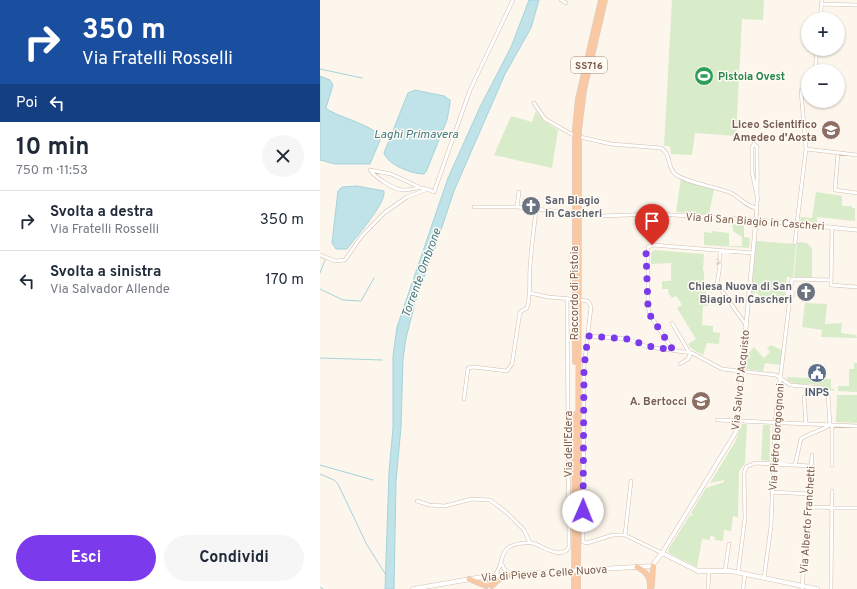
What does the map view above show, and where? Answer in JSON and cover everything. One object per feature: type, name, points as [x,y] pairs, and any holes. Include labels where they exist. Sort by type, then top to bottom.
[{"type":"highway","name":"Raccordo di Pistoia","points":[[574,589],[575,129],[578,99],[601,0]]},
{"type":"highway","name":"Raccordo di Pistoia","points":[[578,589],[579,130],[583,95],[605,0]]},
{"type":"highway","points":[[647,574],[651,566]]},
{"type":"highway","points":[[650,589],[653,583],[651,566]]},
{"type":"highway","points":[[637,567],[647,574],[650,582],[650,589]]},
{"type":"highway","points":[[488,576],[492,587],[498,580],[512,574]]},
{"type":"highway","points":[[469,579],[486,587],[488,576]]},
{"type":"main road","name":"Via Salvo D'Acquisto","points":[[651,566],[662,552]]},
{"type":"main road","points":[[662,552],[694,569],[745,574],[817,589]]},
{"type":"main road","name":"Via di Pieve a Celle Nuova","points":[[413,589],[488,576],[651,566]]},
{"type":"street","points":[[419,187],[399,190],[377,178],[370,170],[391,174],[434,192],[449,144],[470,90],[513,0]]},
{"type":"street","points":[[561,0],[566,3]]},
{"type":"street","points":[[821,12],[822,2],[857,5]]},
{"type":"street","points":[[534,103],[545,119],[573,135]]},
{"type":"street","points":[[795,243],[806,149],[802,108]]},
{"type":"street","points":[[580,137],[617,145],[661,148],[666,152],[670,166],[676,174],[731,193],[748,207],[757,208]]},
{"type":"street","points":[[756,220],[758,200],[756,164],[757,146],[754,144],[752,146],[751,164],[758,200]]},
{"type":"street","points":[[806,149],[857,155]]},
{"type":"street","points":[[838,153],[836,190],[857,193]]},
{"type":"street","points":[[751,164],[756,164]]},
{"type":"street","points":[[320,255],[336,261],[345,260],[361,238],[384,214],[407,196],[428,189]]},
{"type":"street","points":[[517,207],[519,192]]},
{"type":"street","points":[[474,207],[517,207],[572,213]]},
{"type":"street","points":[[464,398],[466,372],[469,367],[505,371],[510,369],[513,360],[520,312],[527,308],[530,293],[530,268],[536,210]]},
{"type":"street","name":"Via di San Biagio in Cascheri","points":[[580,214],[601,216],[657,214],[797,223],[857,230]]},
{"type":"street","name":"Via Salvo D'Acquisto","points":[[662,552],[733,440],[738,421],[756,220]]},
{"type":"street","points":[[832,227],[831,285],[834,287],[857,287]]},
{"type":"street","points":[[673,350],[648,310],[647,248],[653,245],[720,252],[752,253]]},
{"type":"street","points":[[719,260],[720,252]]},
{"type":"street","points":[[719,266],[718,286],[746,325]]},
{"type":"street","name":"Via Pietro Borgognoni","points":[[764,578],[770,531],[775,422],[790,297],[792,294],[790,292],[792,279],[831,280]]},
{"type":"street","points":[[530,293],[548,297],[572,299]]},
{"type":"street","name":"Via dell'Edera","points":[[530,543],[558,552],[566,551],[569,545],[567,298]]},
{"type":"street","points":[[580,300],[588,301],[591,306],[588,336],[628,339],[648,346],[690,353],[720,368],[776,375],[790,385],[825,389],[828,396],[831,425],[832,465]]},
{"type":"street","points":[[738,315],[747,317]]},
{"type":"street","points":[[672,323],[690,353],[688,359],[680,364]]},
{"type":"street","name":"Via dell'Edera","points":[[588,336],[584,367],[582,541],[584,543],[589,543],[613,535],[626,535]]},
{"type":"street","points":[[804,396],[806,424]]},
{"type":"street","points":[[717,420],[857,426]]},
{"type":"street","points":[[795,465],[802,439],[831,425]]},
{"type":"street","name":"Via Alberto Franchetti","points":[[802,587],[812,455]]},
{"type":"street","points":[[738,573],[745,518],[745,469],[752,464],[811,466]]},
{"type":"street","points":[[631,481],[626,535],[662,552]]},
{"type":"street","points":[[831,589],[832,491]]},
{"type":"street","points":[[772,492],[809,494]]},
{"type":"street","points":[[417,501],[429,505],[445,506],[472,499],[490,500],[506,512],[526,532],[530,543],[509,548],[503,554],[502,564],[494,576]]},
{"type":"street","points":[[808,507],[857,508]]},
{"type":"street","points":[[725,571],[729,544]]},
{"type":"street","points":[[502,564],[504,569],[512,574]]},
{"type":"street","points":[[708,589],[709,571]]},
{"type":"street","points":[[743,589],[745,574]]},
{"type":"green space","name":"Pistoia Ovest","points":[[672,0],[764,0],[763,20],[742,19],[736,136],[695,133],[692,155],[671,154],[670,146],[664,146]]},
{"type":"green space","points":[[536,111],[544,121],[558,130],[552,168],[494,155],[511,116],[532,122]]},
{"type":"green space","points":[[681,178],[714,189],[709,215],[676,212]]},
{"type":"green space","points":[[816,192],[842,196],[842,206],[852,206],[852,208],[855,208],[855,221],[817,217],[817,223],[800,221],[801,217],[812,218]]},
{"type":"green space","points":[[732,224],[744,225],[744,237],[750,238],[749,248],[704,245],[704,232],[712,233],[712,231],[729,233],[729,246],[742,246],[742,237],[733,231]]},
{"type":"green space","points":[[756,241],[796,244],[793,277],[787,277],[784,299],[761,297],[755,291],[754,297],[751,297]]},
{"type":"green space","points":[[797,242],[807,243],[812,248],[812,277],[794,277]]},
{"type":"green space","points":[[654,250],[704,254],[703,270],[704,283],[706,284],[706,297],[711,297],[707,306],[703,306],[702,325],[713,326],[713,332],[720,333],[719,344],[707,343],[703,355],[692,349],[688,344],[696,339],[677,308],[682,305],[676,296],[672,298],[668,289],[662,289],[662,281],[671,281],[671,263],[651,264],[651,253]]},
{"type":"green space","points":[[805,303],[827,304],[825,324],[842,323],[841,333],[856,335],[857,338],[821,337],[822,330],[802,327]]},
{"type":"green space","points":[[771,345],[782,350],[780,365],[765,363],[763,371],[746,369],[746,356],[754,347],[764,358],[770,352],[767,348]]},
{"type":"green space","points":[[854,363],[857,363],[857,392],[838,391],[838,386],[849,386],[849,369],[854,369]]},
{"type":"green space","points":[[787,377],[831,379],[831,389],[834,389],[834,391],[823,386],[791,382],[787,380]]},
{"type":"green space","points":[[837,395],[857,395],[857,423],[836,422]]},
{"type":"green space","points":[[742,424],[747,424],[745,463],[739,472],[738,517],[733,516],[731,531],[724,530],[723,541],[715,540],[715,537],[710,536],[710,540],[702,539],[697,567],[669,553],[668,550],[690,515],[693,515],[691,513],[706,488],[724,482],[724,480],[710,483],[735,442]]},
{"type":"green space","points":[[763,425],[770,425],[770,461],[761,460]]},
{"type":"water","name":"Torrente Ombrone","points":[[529,0],[539,0],[531,28],[505,74],[454,191],[432,257],[418,292],[406,338],[403,359],[401,427],[396,481],[394,589],[385,589],[389,472],[393,428],[393,356],[397,327],[448,178],[480,107],[511,47]]},
{"type":"water","name":"Laghi Primavera","points":[[320,76],[330,80],[333,85],[326,108],[364,125],[377,133],[381,138],[370,164],[335,164],[320,160]]},
{"type":"water","name":"Laghi Primavera","points":[[415,90],[444,96],[450,100],[447,120],[424,174],[419,174],[395,165],[386,157],[384,153],[408,93]]},
{"type":"water","points":[[357,186],[384,191],[383,197],[375,212],[347,249],[336,249],[332,243],[338,191],[342,187]]},
{"type":"waterway","points":[[320,69],[362,78]]},
{"type":"waterway","points":[[320,273],[325,260]]},
{"type":"waterway","points":[[320,289],[343,300],[361,301],[374,278]]},
{"type":"waterway","points":[[320,358],[382,360]]},
{"type":"waterway","points":[[320,465],[373,480]]},
{"type":"waterway","points":[[320,474],[334,480],[338,484],[367,545],[386,575]]},
{"type":"tunnel","points":[[718,259],[718,265]]},
{"type":"place","name":"Pistoia Ovest","points":[[704,76]]},
{"type":"place","name":"Liceo Scientifico Amedeo d'Aosta","points":[[831,130]]},
{"type":"place","name":"San Biagio in Cascheri","points":[[531,206]]},
{"type":"place","name":"Chiesa Nuova di San Biagio in Cascheri","points":[[806,292]]},
{"type":"place","name":"INPS","points":[[817,373]]},
{"type":"place","name":"A. Bertocci","points":[[701,401]]},
{"type":"route","points":[[583,511],[584,362],[588,336],[598,338],[628,339],[648,346],[673,350],[648,310],[646,252],[647,248],[652,245]]}]
